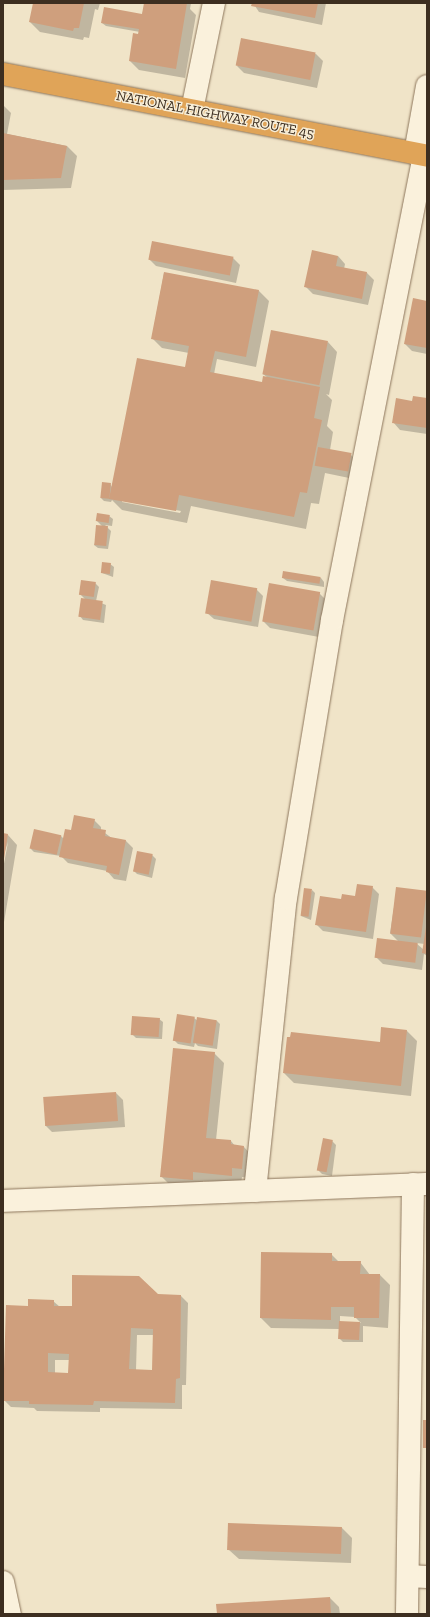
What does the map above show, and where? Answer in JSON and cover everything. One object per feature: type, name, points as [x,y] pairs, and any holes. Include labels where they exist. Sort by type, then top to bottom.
[{"type":"highway","name":"NATIONAL HIGHWAY ROUTE 45","points":[[3,74],[422,155]]},
{"type":"street","points":[[192,110],[214,3]]},
{"type":"street","points":[[255,1191],[286,898],[332,620],[422,155],[427,86]]},
{"type":"street","points":[[3,1201],[420,1184],[418,1576],[407,1614]]},
{"type":"street","points":[[3,1582],[10,1614]]},
{"type":"building","points":[[33,3],[84,3],[79,28],[74,28],[73,31],[29,22]]},
{"type":"building","points":[[144,3],[187,3],[176,69],[129,61],[133,33],[138,34],[139,29],[101,23],[104,7],[142,14]]},
{"type":"building","points":[[252,3],[318,3],[315,18],[251,6]]},
{"type":"building","points":[[241,38],[316,53],[310,80],[236,65]]},
{"type":"building","points":[[3,133],[67,146],[61,178],[3,180]]},
{"type":"building","points":[[152,241],[233,257],[230,275],[148,260]]},
{"type":"building","points":[[312,250],[338,256],[336,266],[367,272],[362,299],[304,287]]},
{"type":"building","points":[[164,272],[259,290],[246,357],[215,351],[210,372],[262,382],[263,376],[320,387],[314,418],[322,420],[307,493],[300,492],[294,517],[179,495],[176,511],[109,499],[137,358],[185,367],[189,346],[151,339]]},
{"type":"building","points":[[413,298],[427,301],[427,348],[404,344]]},
{"type":"building","points":[[271,330],[328,341],[319,385],[262,374]]},
{"type":"building","points":[[413,396],[427,398],[427,428],[392,423],[396,398],[412,401]]},
{"type":"building","points":[[318,447],[351,453],[348,472],[315,466]]},
{"type":"building","points":[[102,482],[111,483],[109,499],[100,498]]},
{"type":"building","points":[[97,513],[110,515],[109,523],[96,521]]},
{"type":"building","points":[[96,525],[108,526],[106,546],[94,545]]},
{"type":"building","points":[[102,562],[111,563],[110,574],[101,573]]},
{"type":"building","points":[[283,571],[321,577],[319,584],[282,578]]},
{"type":"building","points":[[81,580],[96,582],[94,597],[79,595]]},
{"type":"building","points":[[211,580],[257,588],[251,622],[205,613]]},
{"type":"building","points":[[269,583],[320,592],[313,630],[262,621]]},
{"type":"building","points":[[81,598],[103,601],[100,620],[78,617]]},
{"type":"building","points":[[74,815],[95,819],[93,828],[106,830],[105,836],[126,840],[119,875],[106,872],[107,866],[59,857],[65,829],[71,830]]},
{"type":"building","points":[[34,829],[61,835],[57,855],[30,848]]},
{"type":"building","points":[[3,833],[8,834],[4,859],[3,859]]},
{"type":"building","points":[[137,851],[153,854],[149,875],[133,872]]},
{"type":"building","points":[[357,884],[373,886],[366,932],[315,925],[320,896],[341,899],[342,894],[355,896]]},
{"type":"building","points":[[396,887],[427,891],[421,937],[390,934]]},
{"type":"building","points":[[304,888],[312,889],[309,917],[301,916]]},
{"type":"building","points":[[427,927],[427,954],[422,953]]},
{"type":"building","points":[[377,938],[418,943],[415,963],[375,958]]},
{"type":"building","points":[[177,1014],[195,1017],[191,1043],[173,1041]]},
{"type":"building","points":[[132,1016],[160,1018],[159,1037],[131,1035]]},
{"type":"building","points":[[197,1017],[217,1020],[213,1046],[193,1043]]},
{"type":"building","points":[[381,1027],[407,1030],[401,1086],[283,1073],[287,1037],[290,1037],[291,1032],[380,1042]]},
{"type":"building","points":[[173,1048],[215,1052],[206,1138],[231,1140],[231,1144],[244,1146],[242,1169],[232,1168],[232,1176],[193,1172],[193,1180],[160,1177]]},
{"type":"building","points":[[116,1092],[118,1121],[45,1126],[43,1097]]},
{"type":"building","points":[[323,1138],[333,1140],[327,1172],[317,1170]]},
{"type":"building","points":[[261,1252],[332,1253],[332,1261],[361,1261],[360,1274],[380,1274],[379,1318],[354,1318],[354,1307],[331,1307],[331,1320],[260,1318]]},
{"type":"building","points":[[72,1275],[139,1276],[158,1294],[181,1295],[180,1378],[176,1379],[175,1403],[94,1401],[93,1405],[29,1404],[29,1401],[3,1401],[6,1305],[28,1306],[28,1299],[54,1300],[54,1306],[72,1306]],"holes":[[[131,1328],[153,1329],[152,1370],[129,1369]],[[48,1353],[69,1354],[68,1373],[48,1372]]]},
{"type":"building","points":[[339,1321],[360,1322],[359,1340],[338,1339]]},
{"type":"building","points":[[423,1420],[427,1420],[427,1448],[423,1448]]},
{"type":"building","points":[[228,1523],[342,1527],[341,1554],[227,1550]]},
{"type":"building","points":[[330,1597],[331,1614],[217,1614],[216,1604]]}]
